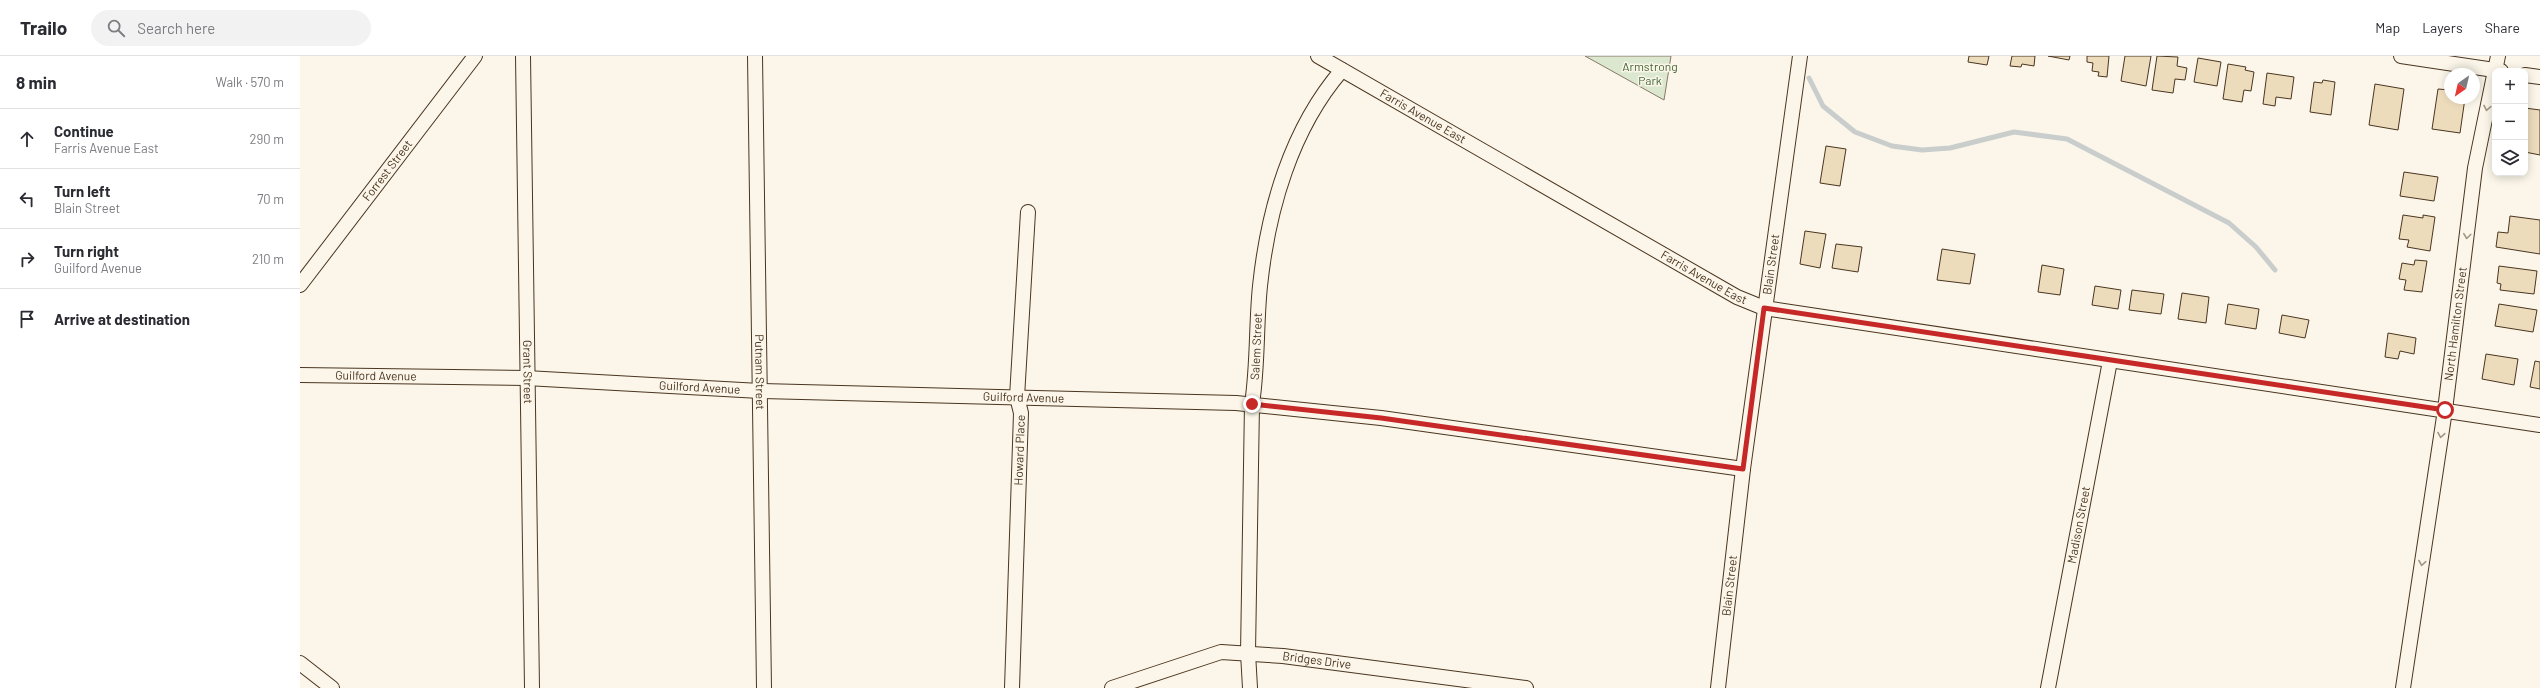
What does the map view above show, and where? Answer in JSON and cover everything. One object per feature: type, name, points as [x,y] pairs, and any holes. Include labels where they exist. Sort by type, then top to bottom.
[{"type":"street","name":"Forrest Street","points":[[300,285],[475,56]]},
{"type":"street","name":"Grant Street","points":[[523,56],[528,326],[526,378],[532,688]]},
{"type":"street","name":"Putnam Street","points":[[755,56],[764,688]]},
{"type":"street","name":"Farris Avenue East","points":[[1318,56],[1737,297],[1764,308],[2059,351],[2110,361],[2540,425]]},
{"type":"street","name":"Blain Street","points":[[1718,688],[1743,469],[1764,308],[1800,56]]},
{"type":"street","points":[[2401,56],[2492,69]]},
{"type":"street","name":"North Hamilton Street","points":[[2498,56],[2498,68]]},
{"type":"street","name":"Salem Street","points":[[1250,688],[1248,653],[1252,404],[1256,373],[1260,286],[1272,214],[1300,135],[1331,83],[1342,70]]},
{"type":"street","points":[[2528,75],[2540,77]]},
{"type":"street","name":"North Hamilton Street","points":[[2403,688],[2445,410],[2475,168],[2492,96]]},
{"type":"street","name":"Howard Place","points":[[1012,688],[1021,413],[1017,397],[1028,212]]},
{"type":"street","name":"Madison Street","points":[[2048,688],[2110,361]]},
{"type":"street","name":"Guilford Avenue","points":[[300,375],[526,378],[760,391],[1252,404],[1381,418],[1743,469]]},
{"type":"street","name":"Bridges Drive","points":[[1112,688],[1221,652],[1248,653],[1526,688]]},
{"type":"street","points":[[300,663],[332,688]]},
{"type":"green space","name":"Armstrong Park","points":[[1585,56],[1671,56],[1664,100]]},
{"type":"building","points":[[1969,56],[1989,56],[1987,65],[1968,62]]},
{"type":"building","points":[[2012,56],[2035,56],[2034,66],[2022,64],[2021,67],[2010,66]]},
{"type":"building","points":[[2048,56],[2070,56],[2069,60]]},
{"type":"building","points":[[2087,56],[2109,56],[2107,77],[2098,76],[2099,72],[2092,71],[2093,63],[2087,62]]},
{"type":"building","points":[[2125,56],[2151,56],[2146,86],[2121,81]]},
{"type":"building","points":[[2157,56],[2178,57],[2177,66],[2187,68],[2185,80],[2175,79],[2173,93],[2152,90]]},
{"type":"building","points":[[2198,58],[2221,62],[2217,86],[2194,82]]},
{"type":"building","points":[[2228,64],[2246,67],[2245,70],[2254,72],[2251,91],[2244,90],[2242,102],[2223,99]]},
{"type":"building","points":[[2267,73],[2294,77],[2291,99],[2276,97],[2275,106],[2263,104]]},
{"type":"building","points":[[2323,80],[2335,82],[2331,115],[2310,112],[2314,82],[2322,83]]},
{"type":"building","points":[[2375,84],[2404,89],[2398,130],[2369,125]]},
{"type":"building","points":[[2438,89],[2444,90],[2444,104],[2464,104],[2460,133],[2432,129]]},
{"type":"building","points":[[2528,108],[2540,110],[2540,155],[2528,153]]},
{"type":"building","points":[[1826,146],[1846,149],[1840,186],[1820,183]]},
{"type":"building","points":[[2404,172],[2438,177],[2434,201],[2400,196]]},
{"type":"building","points":[[2403,215],[2423,218],[2423,215],[2435,217],[2430,251],[2407,247],[2409,240],[2399,239]]},
{"type":"building","points":[[2510,216],[2540,220],[2540,254],[2496,247],[2498,232],[2508,233]]},
{"type":"building","points":[[1805,231],[1826,234],[1820,268],[1800,264]]},
{"type":"building","points":[[1836,244],[1862,247],[1858,272],[1832,268]]},
{"type":"building","points":[[1942,249],[1975,254],[1970,284],[1937,280]]},
{"type":"building","points":[[2415,260],[2427,261],[2422,292],[2404,290],[2406,280],[2399,279],[2402,263],[2414,265]]},
{"type":"building","points":[[2042,265],[2064,269],[2060,295],[2038,292]]},
{"type":"building","points":[[2499,266],[2537,271],[2534,294],[2500,290],[2501,284],[2497,283]]},
{"type":"building","points":[[2095,286],[2121,290],[2118,309],[2092,305]]},
{"type":"building","points":[[2132,290],[2164,294],[2161,314],[2129,310]]},
{"type":"building","points":[[2182,293],[2209,297],[2206,323],[2178,319]]},
{"type":"building","points":[[2228,304],[2259,309],[2256,329],[2225,324]]},
{"type":"building","points":[[2499,304],[2537,310],[2533,332],[2495,326]]},
{"type":"building","points":[[2282,315],[2309,320],[2305,338],[2279,333]]},
{"type":"building","points":[[2388,333],[2416,338],[2414,354],[2400,351],[2398,359],[2385,357]]},
{"type":"building","points":[[2486,354],[2518,359],[2514,385],[2482,379]]},
{"type":"building","points":[[2535,361],[2540,362],[2540,389],[2530,387]]},
{"type":"waterway","points":[[1809,78],[1823,106],[1855,132],[1892,146],[1922,150],[1950,148],[2014,132],[2067,139],[2229,223],[2256,247],[2275,270]]},
{"type":"route","points":[[1252,404],[1381,418],[1743,469],[1764,308],[2445,410]]}]
